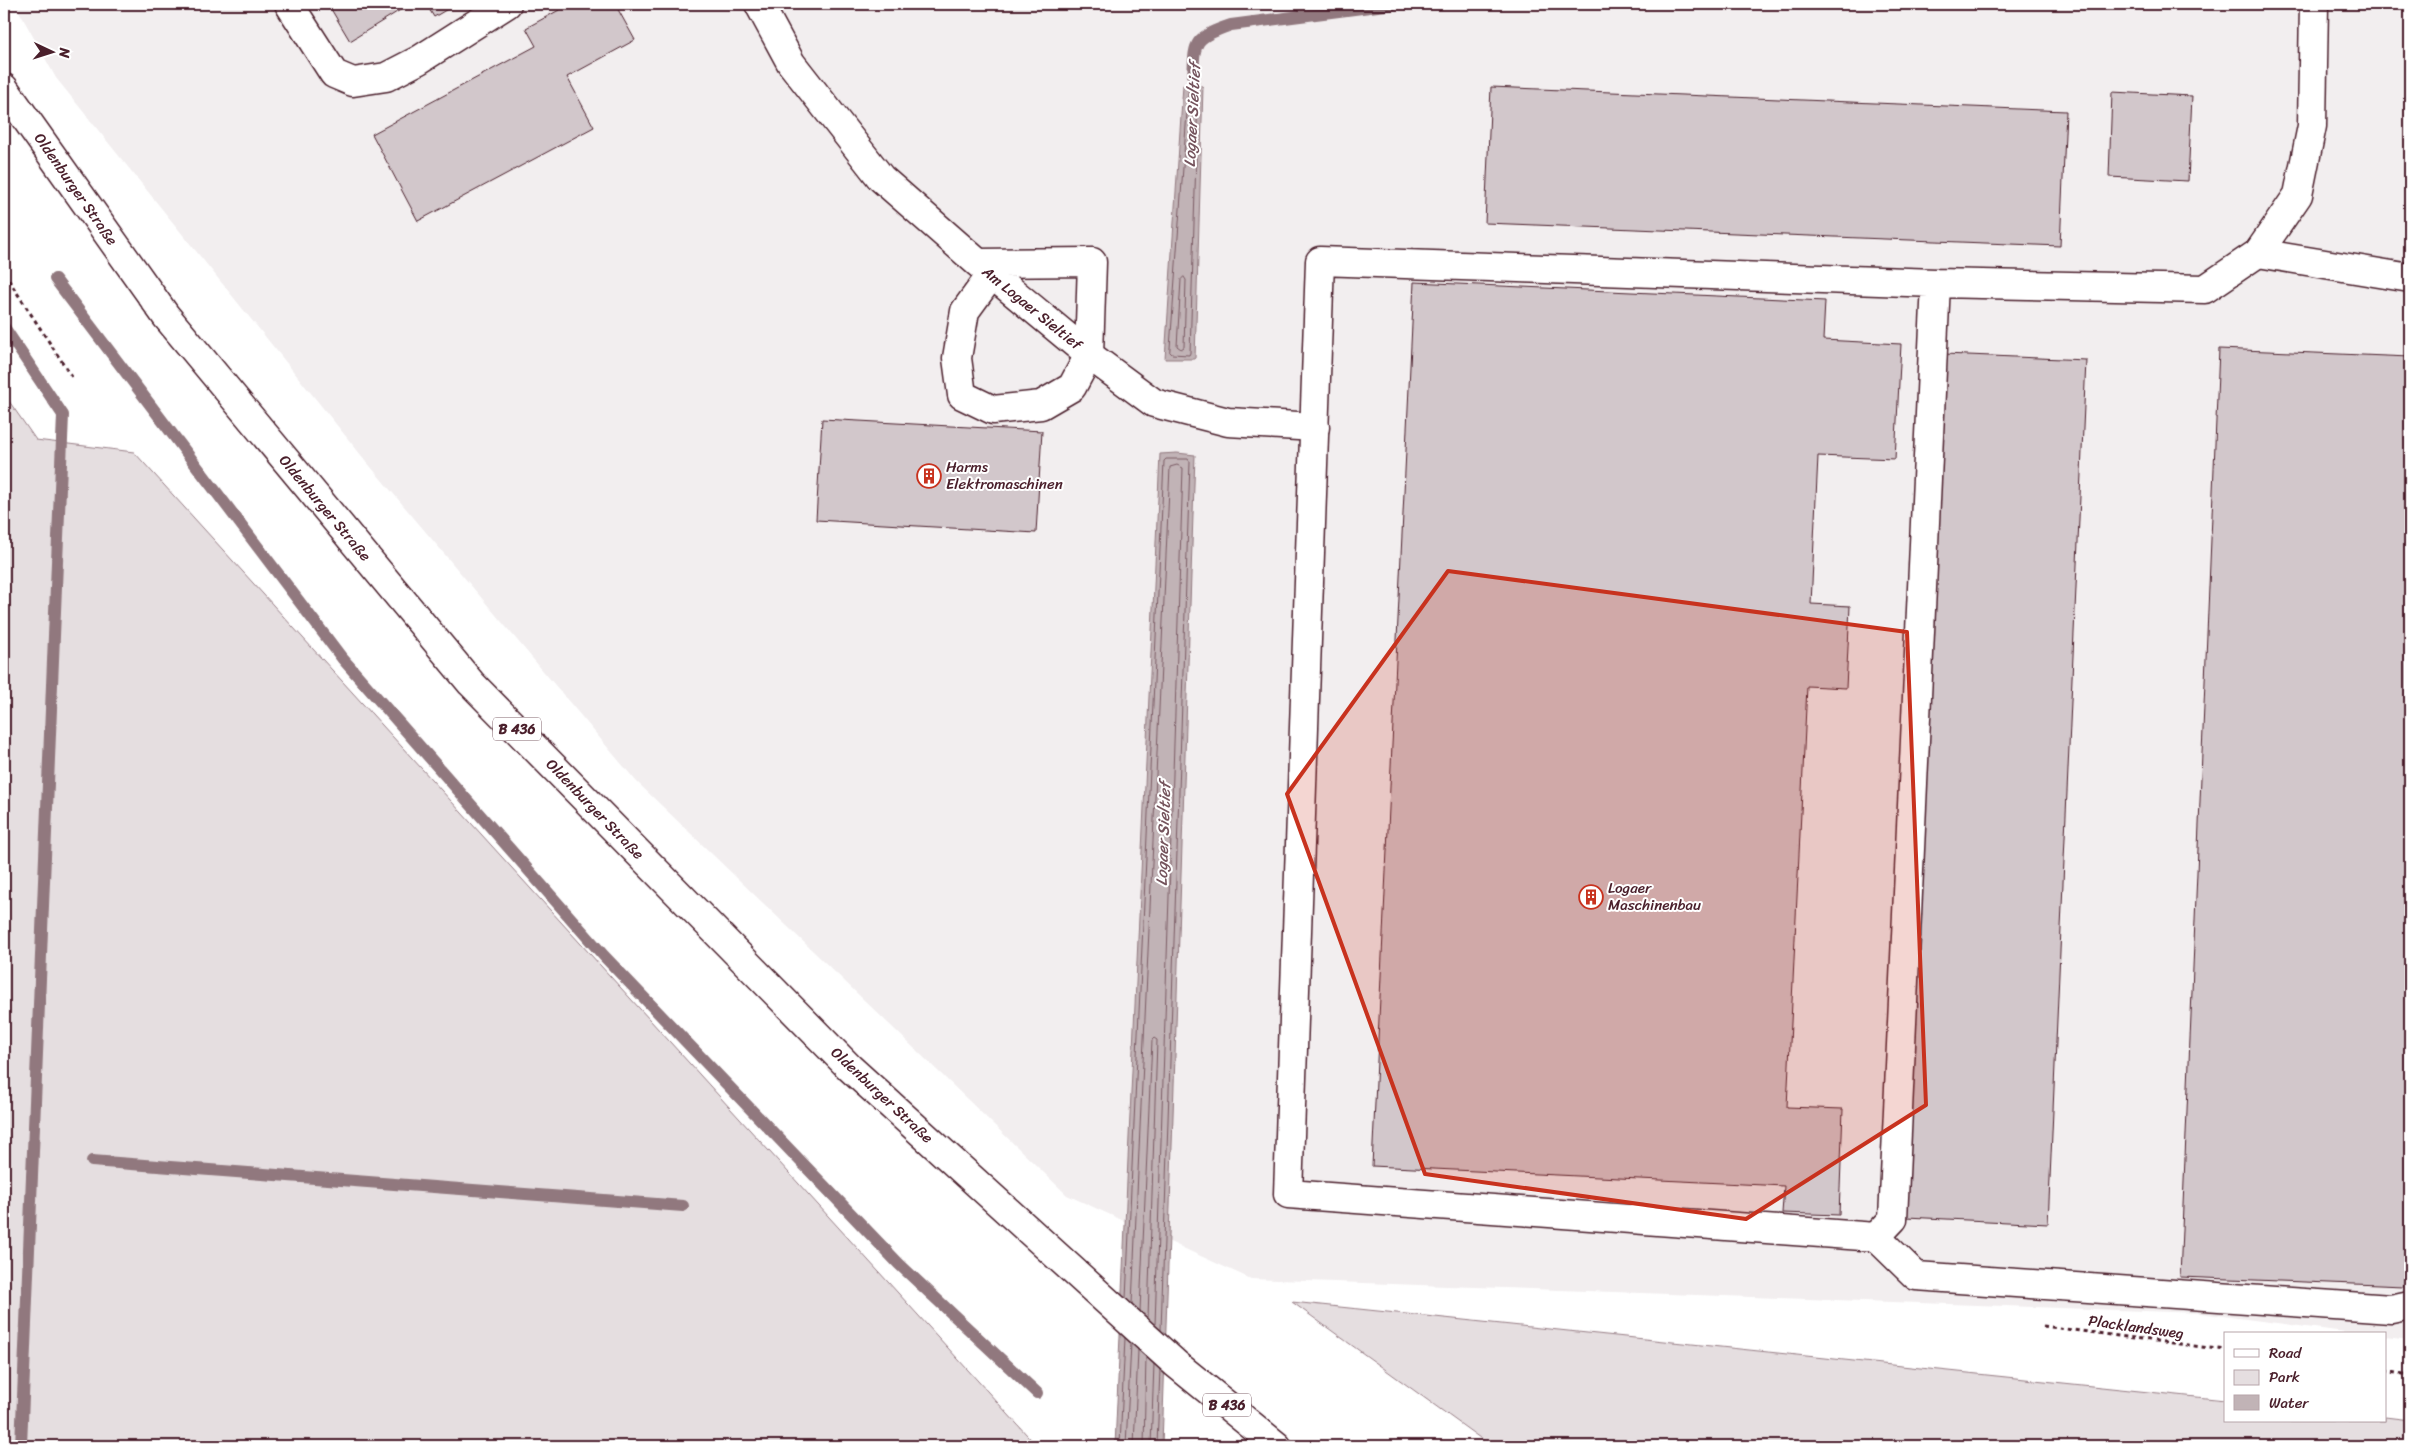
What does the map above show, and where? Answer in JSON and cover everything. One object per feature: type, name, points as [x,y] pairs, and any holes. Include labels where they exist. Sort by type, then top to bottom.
[{"type":"main road","points":[[289,4],[334,74],[353,82],[386,77],[419,60],[507,4]]},
{"type":"main road","name":"Am Logaer Sieltief","points":[[759,4],[791,64],[881,178],[1089,355]]},
{"type":"main road","points":[[2314,4],[2312,126],[2298,195],[2258,253],[2206,289],[1936,283],[1320,261],[1288,1194],[1876,1237],[1916,1276],[2391,1309],[2410,1305]]},
{"type":"main road","name":"Oldenburger Straße","points":[[4,88],[166,316],[471,683],[850,1068],[1108,1300],[1176,1364],[1277,1446]]},
{"type":"main road","points":[[2258,253],[2410,278]]},
{"type":"main road","name":"Am Logaer Sieltief","points":[[985,268],[1092,262],[1089,355]]},
{"type":"main road","points":[[985,268],[965,311],[957,358],[962,395],[993,410],[1041,405],[1072,387],[1089,355],[1154,403],[1228,422],[1314,427]]},
{"type":"main road","points":[[1876,1237],[1893,1219],[1936,283]]},
{"type":"path","points":[[4,273],[72,376]]},
{"type":"path","name":"Placklandsweg","points":[[2043,1326],[2224,1350]]},
{"type":"path","points":[[2386,1371],[2410,1374]]},
{"type":"highlighted area","points":[[1448,571],[1907,632],[1926,1105],[1746,1219],[1425,1174],[1287,794]]},
{"type":"shaded area","points":[[15,4],[2410,4],[2410,1340],[2386,1337],[2386,1332],[2345,1332],[2200,1313],[1251,1279],[1067,1195],[636,781],[365,460],[56,78]]},
{"type":"green space","points":[[4,394],[36,440],[134,452],[1037,1446],[4,1446]]},
{"type":"green space","points":[[1292,1302],[2224,1400],[2224,1422],[2386,1422],[2386,1417],[2410,1420],[2410,1446],[1491,1446]]},
{"type":"water","points":[[1183,85],[1203,86],[1195,359],[1165,359]]},
{"type":"water","points":[[1160,454],[1195,455],[1162,1446],[1115,1446]]},
{"type":"building","points":[[328,4],[410,4],[350,41]]},
{"type":"building","points":[[426,4],[456,4],[434,17]]},
{"type":"building","points":[[570,4],[615,4],[635,40],[567,77],[594,127],[418,221],[372,134],[536,46],[526,28]]},
{"type":"building","points":[[1491,87],[2066,111],[2060,246],[1485,223]]},
{"type":"building","points":[[2112,92],[2192,96],[2188,181],[2109,177]]},
{"type":"building","name":"Logaer Maschinenbau","points":[[1414,282],[1825,301],[1823,340],[1901,344],[1895,459],[1818,456],[1811,604],[1850,606],[1846,688],[1807,686],[1787,1107],[1843,1109],[1839,1215],[1782,1213],[1784,1186],[1372,1166]]},
{"type":"building","points":[[2219,349],[2410,357],[2410,1144],[2404,1286],[2180,1277]]},
{"type":"building","points":[[1944,354],[2086,360],[2048,1224],[1906,1217]]},
{"type":"building","name":"Harms Elektromaschinen","points":[[822,419],[1042,431],[1036,533],[816,520]]},
{"type":"waterway","name":"Logaer Sieltief","points":[[1193,85],[1197,45],[1201,39],[1217,30],[1231,25],[1393,4]]},
{"type":"waterway","points":[[55,279],[342,658],[604,956],[899,1264],[1037,1393]]},
{"type":"waterway","points":[[4,327],[63,415],[21,1446]]},
{"type":"waterway","points":[[92,1161],[683,1206]]},
{"type":"place","name":"Harms Elektromaschinen","points":[[929,476]]},
{"type":"place","name":"Logaer Maschinenbau","points":[[1591,897]]}]
